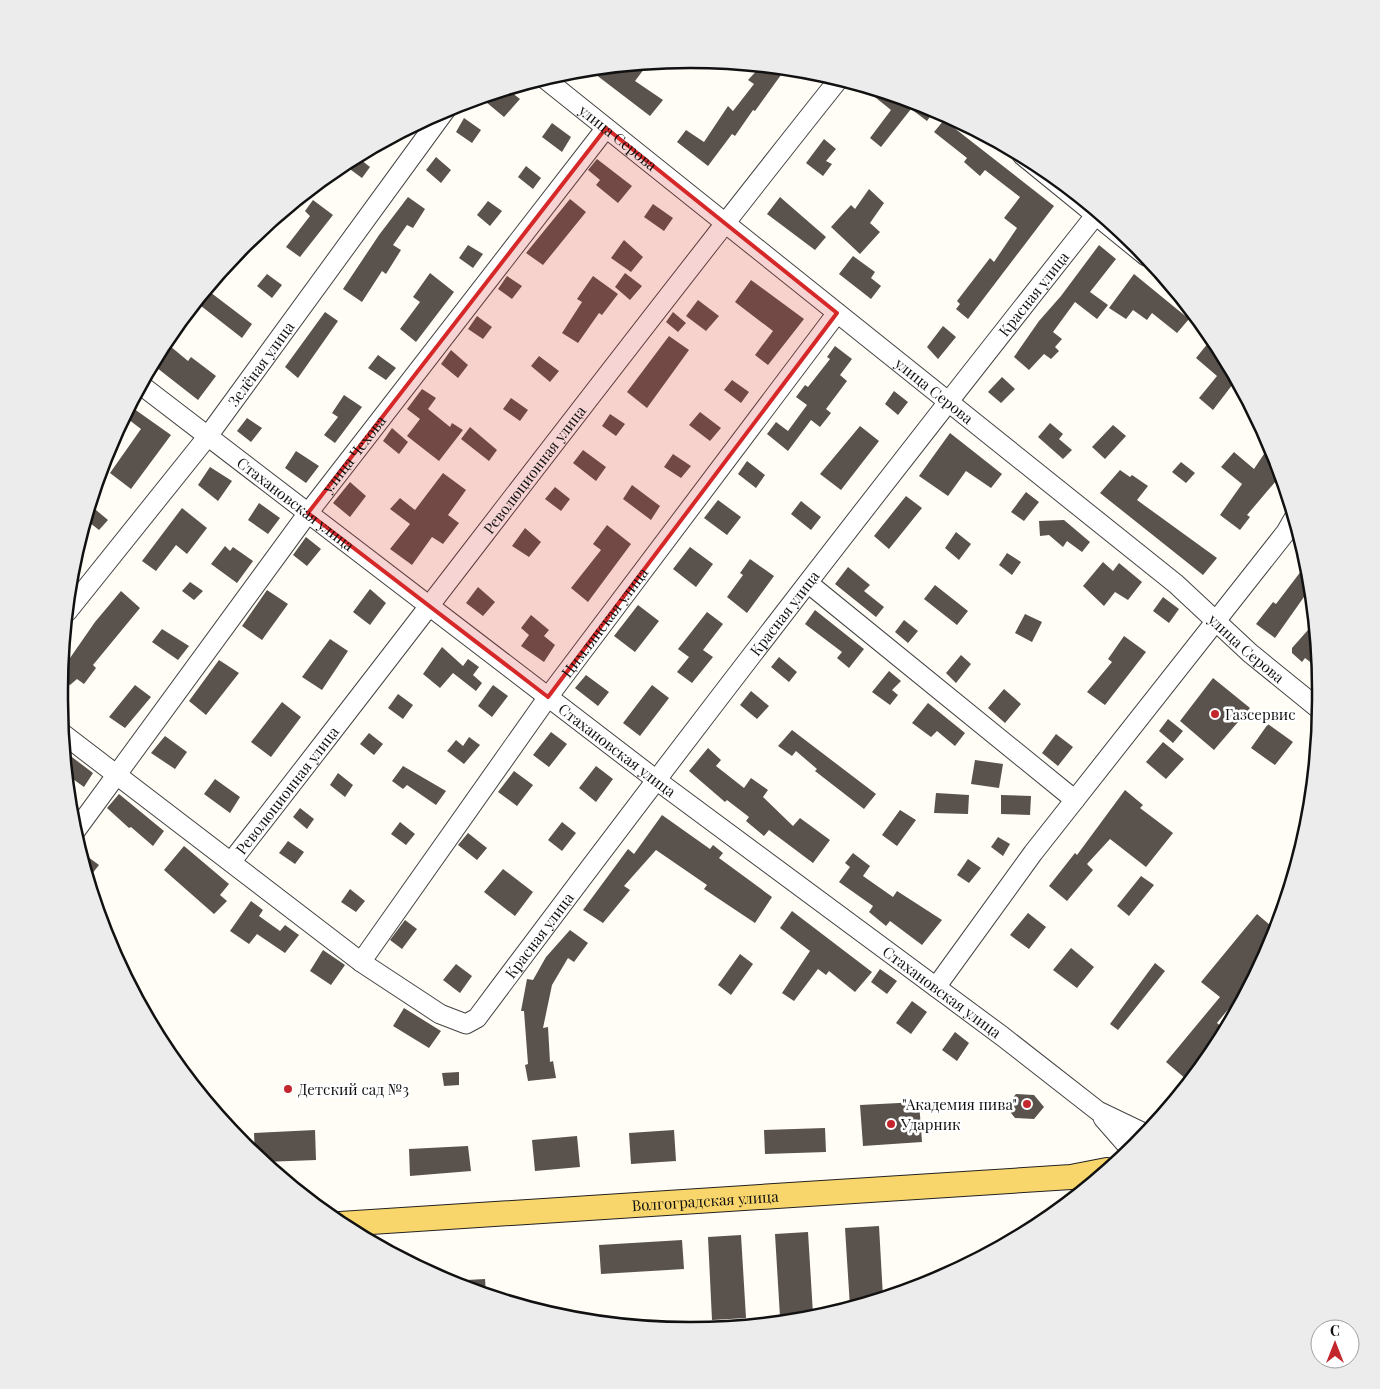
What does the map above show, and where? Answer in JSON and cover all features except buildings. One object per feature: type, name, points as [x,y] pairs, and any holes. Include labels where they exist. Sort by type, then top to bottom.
[{"type":"main road","name":"Волгоградская улица","points":[[354,1223],[1071,1177],[1093,1173]]},
{"type":"main road","name":"Волгоградская улица","points":[[1071,1177],[1086,1179]]},
{"type":"street","name":"улица Серова","points":[[551,84],[1176,584],[1250,653],[1312,702]]},
{"type":"street","name":"Революционная улица","points":[[232,862],[430,607],[724,222],[834,85]]},
{"type":"street","name":"Зелёная улица","points":[[74,603],[208,436],[437,122]]},
{"type":"street","name":"улица Чехова","points":[[80,825],[308,513],[606,128]]},
{"type":"street","name":"Красная улица","points":[[361,962],[440,1014],[466,1024],[477,1018],[655,779],[947,401],[1094,217]]},
{"type":"street","name":"Цимлянская улица","points":[[361,962],[548,698],[837,313]]},
{"type":"street","name":"Стахановская улица","points":[[146,389],[548,698],[936,987],[1098,1111],[1138,1130]]},
{"type":"street","points":[[936,987],[1075,800],[1290,525]]},
{"type":"street","points":[[808,583],[1075,800]]},
{"type":"street","points":[[69,738],[361,962]]},
{"type":"street","name":"Стахановская улица","points":[[1098,1111],[1125,1144]]},
{"type":"highlighted area","points":[[606,128],[837,313],[548,697],[308,513]]},
{"type":"place","name":"Газсервис","points":[[1215,714]]},
{"type":"place","name":"Детский сад №3","points":[[288,1089]]},
{"type":"place","name":"\"Академия пива\"","points":[[1027,1104]]},
{"type":"place","name":"Ударник","points":[[891,1124]]}]
